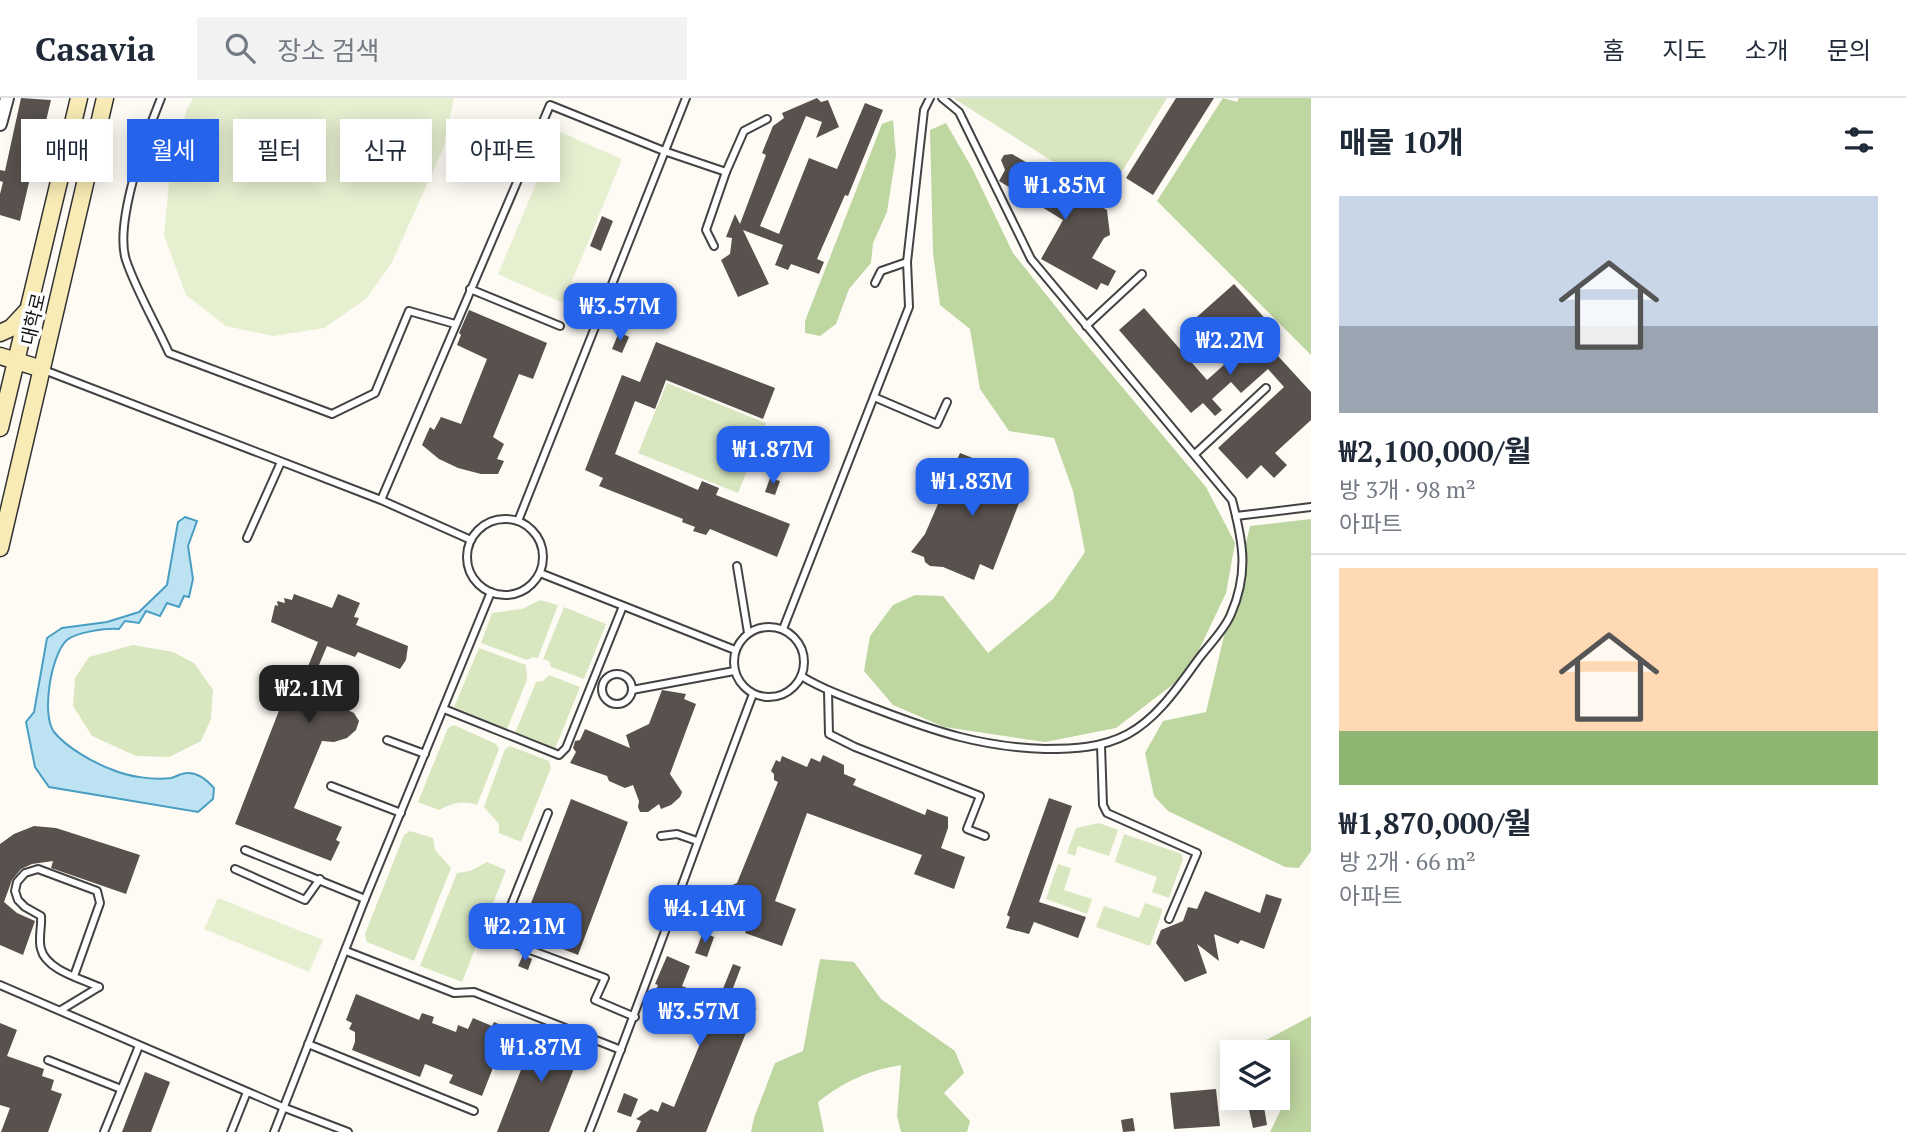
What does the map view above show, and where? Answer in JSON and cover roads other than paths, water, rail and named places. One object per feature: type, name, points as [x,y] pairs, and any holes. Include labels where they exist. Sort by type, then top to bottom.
[{"type":"street","points":[[0,124],[7,98]]},
{"type":"street","name":"대학로","points":[[1,422],[8,359],[28,310],[79,98]]},
{"type":"street","name":"대학로","points":[[0,548],[105,98]]},
{"type":"street","points":[[0,333],[11,328],[28,310]]},
{"type":"street","points":[[8,359],[42,369]]},
{"type":"street","points":[[0,393],[1,422]]},
{"type":"lane","points":[[161,98],[130,188],[124,234],[125,258],[169,353],[332,414],[375,393],[409,311],[455,324]]},
{"type":"lane","points":[[518,522],[686,98]]},
{"type":"lane","points":[[783,629],[909,307],[907,262],[924,110],[930,98]]},
{"type":"lane","points":[[802,676],[828,691],[968,741],[1009,748],[1068,749],[1101,745],[1129,734],[1163,707],[1231,615],[1244,570],[1242,540],[1232,499],[1031,259],[959,112],[942,98]]},
{"type":"lane","points":[[381,500],[550,105],[726,173]]},
{"type":"lane","points":[[714,246],[706,230],[726,173],[744,131],[768,119]]},
{"type":"lane","points":[[875,283],[881,271],[907,262]]},
{"type":"lane","points":[[1086,326],[1142,274]]},
{"type":"lane","points":[[470,289],[560,326]]},
{"type":"lane","points":[[42,369],[381,500],[471,540]]},
{"type":"lane","points":[[1195,454],[1266,388]]},
{"type":"lane","points":[[874,397],[937,424],[947,402]]},
{"type":"lane","points":[[247,537],[281,462]]},
{"type":"lane","points":[[1236,516],[1311,507]]},
{"type":"lane","points":[[507,519],[518,522],[529,527],[542,548],[540,573],[524,590],[502,595],[491,592],[472,576],[467,551],[471,540],[486,524],[507,519]]},
{"type":"lane","points":[[737,566],[748,633]]},
{"type":"lane","points":[[540,573],[735,650]]},
{"type":"lane","points":[[274,1132],[365,899],[491,592]]},
{"type":"lane","points":[[444,709],[559,755],[566,748],[623,606]]},
{"type":"lane","points":[[769,626],[783,629],[798,642],[803,653],[802,676],[786,693],[764,697],[753,694],[745,688],[734,671],[735,650],[748,633],[758,628],[769,626]]},
{"type":"lane","points":[[632,690],[630,681],[618,674],[608,677],[603,685],[606,699],[615,704],[624,702],[632,690],[734,671]]},
{"type":"lane","points":[[828,691],[829,734],[855,747],[980,796],[967,829],[985,836]]},
{"type":"lane","points":[[589,1132],[635,1017],[697,841],[753,694]]},
{"type":"lane","points":[[387,740],[425,754]]},
{"type":"lane","points":[[1101,745],[1103,805],[1107,813],[1197,853],[1169,919]]},
{"type":"lane","points":[[331,786],[401,813]]},
{"type":"lane","points":[[548,813],[498,938],[605,978],[595,1000],[635,1017]]},
{"type":"lane","points":[[662,836],[677,834],[697,841]]},
{"type":"lane","points":[[246,850],[365,899]]},
{"type":"lane","points":[[61,1010],[99,987],[74,976],[51,964],[44,956],[40,947],[41,916],[25,907],[18,900],[15,891],[17,883],[25,873],[38,869],[97,891],[100,903],[74,976]]},
{"type":"lane","points":[[235,869],[305,900],[320,879]]},
{"type":"lane","points":[[346,951],[454,993],[474,992],[621,1050]]},
{"type":"lane","points":[[0,985],[247,1092],[348,1132]]},
{"type":"lane","points":[[308,1044],[474,1111]]},
{"type":"lane","points":[[104,1132],[139,1046]]},
{"type":"lane","points":[[48,1060],[121,1088]]},
{"type":"lane","points":[[231,1132],[247,1092]]},
{"type":"water","points":[[185,517],[197,521],[188,546],[193,579],[189,597],[184,596],[179,607],[167,603],[160,616],[146,611],[139,623],[125,621],[119,629],[92,631],[67,640],[61,647],[52,671],[48,712],[54,732],[66,744],[89,759],[119,772],[142,777],[164,779],[185,773],[195,774],[214,788],[213,799],[198,812],[49,787],[35,767],[26,722],[34,712],[47,638],[62,628],[107,622],[139,612],[167,585],[178,522]]}]
